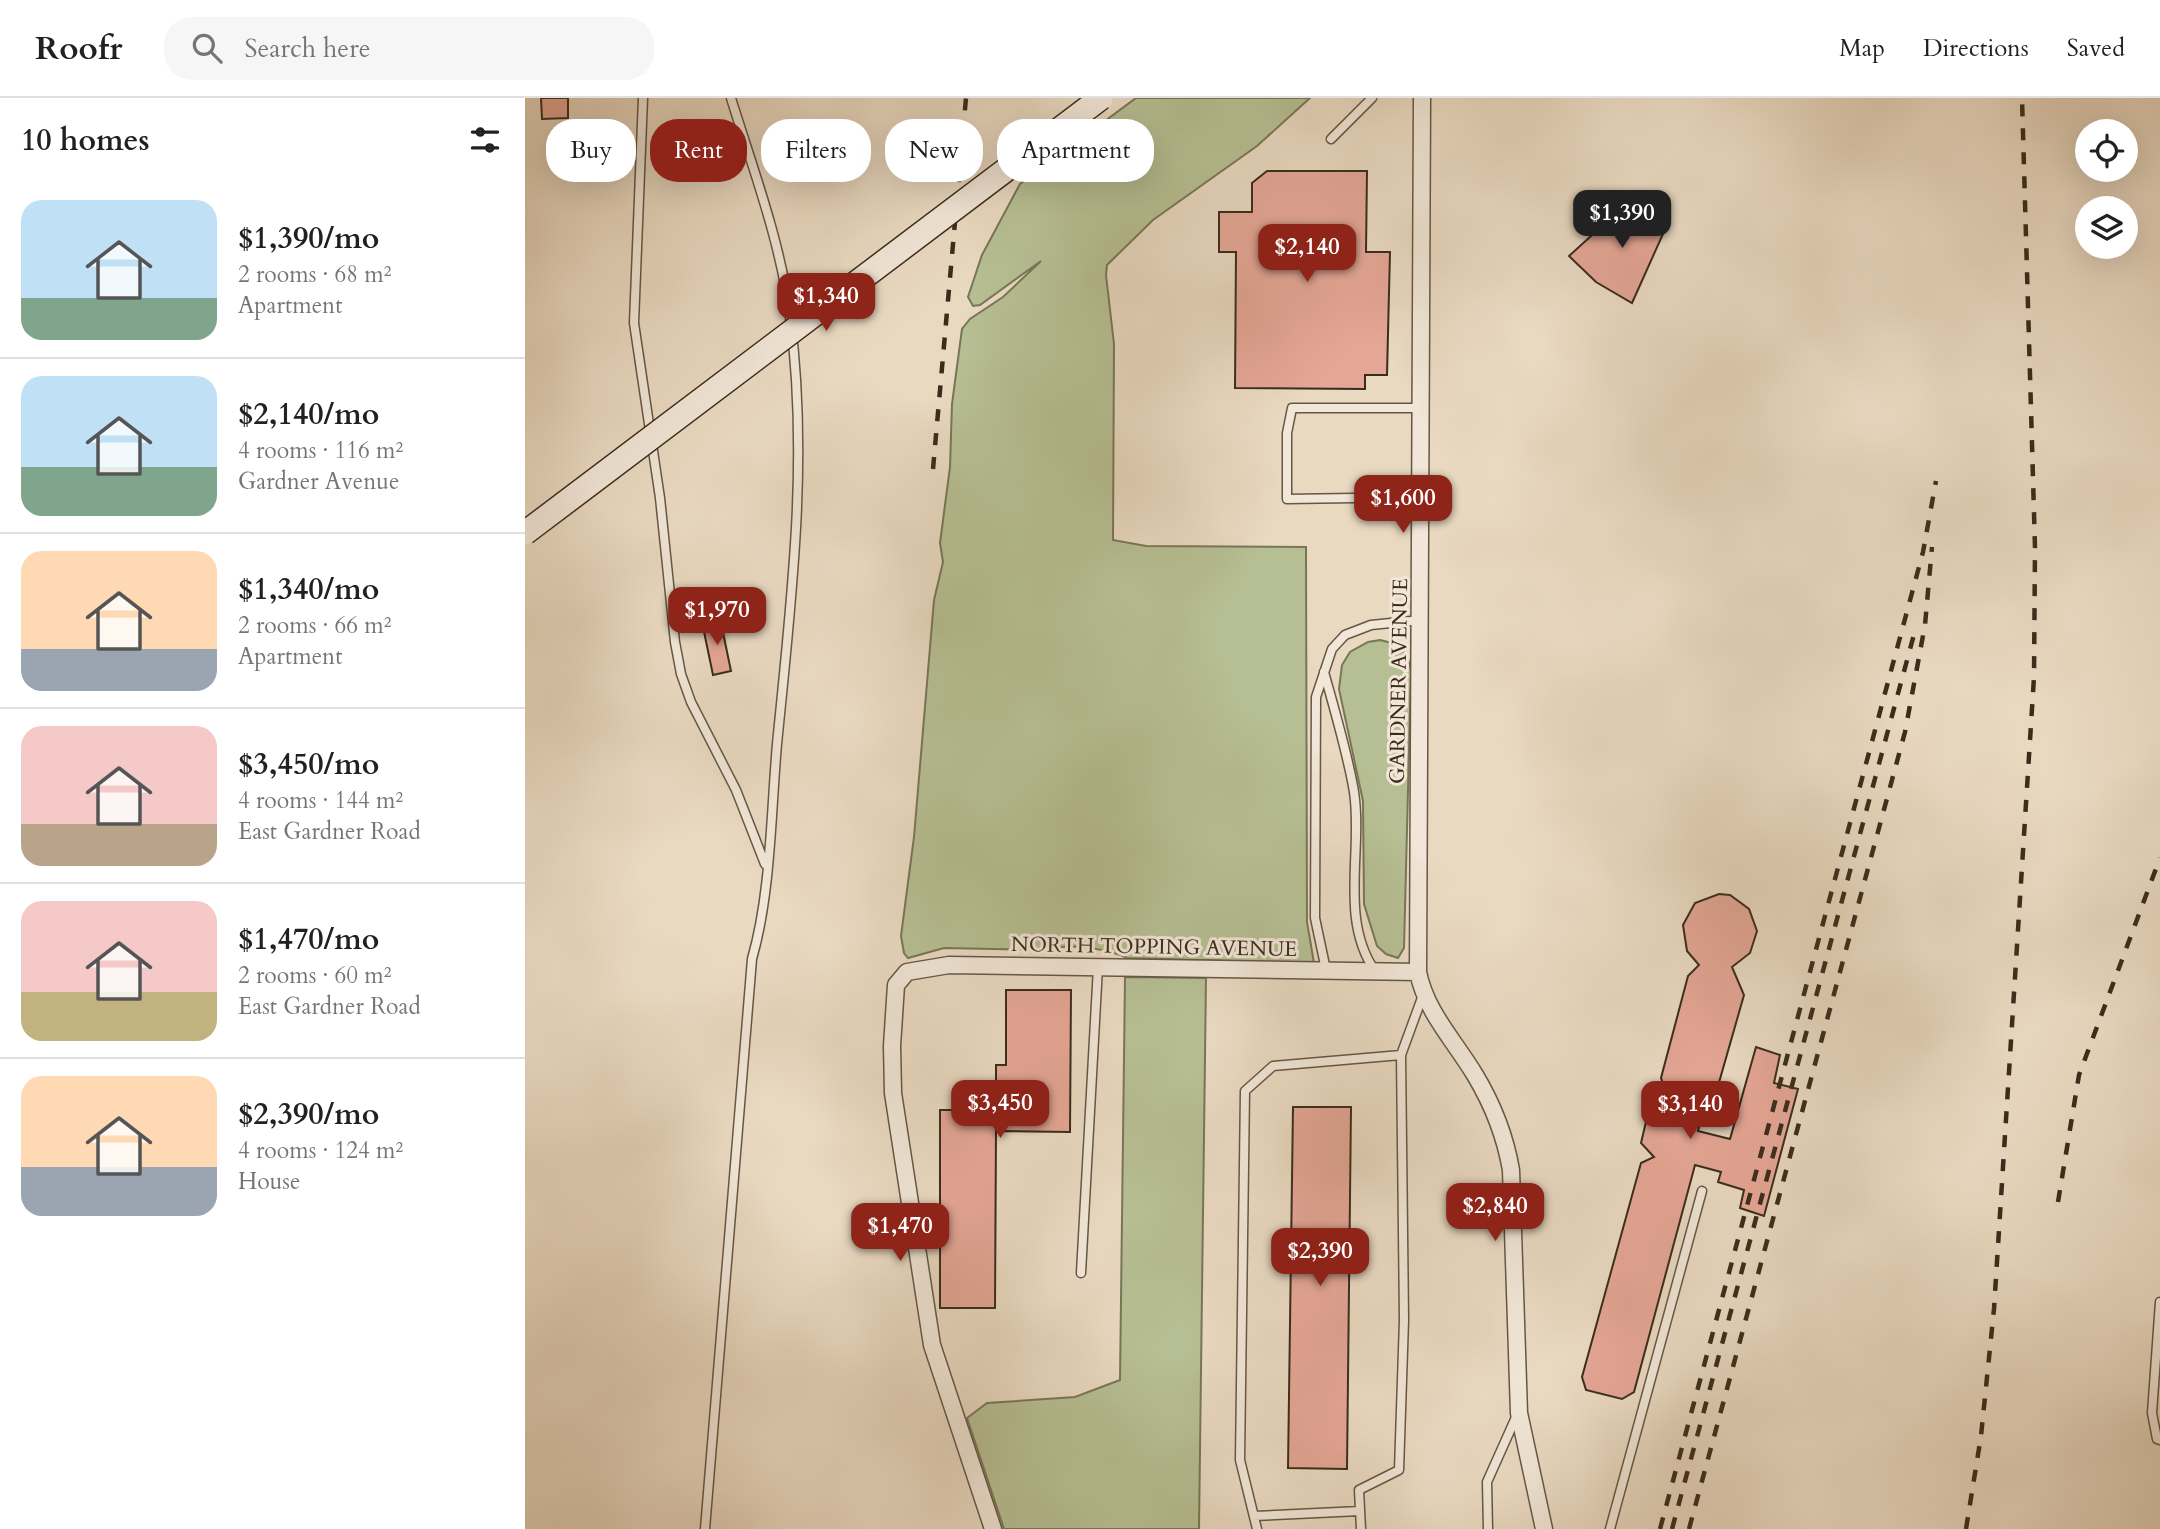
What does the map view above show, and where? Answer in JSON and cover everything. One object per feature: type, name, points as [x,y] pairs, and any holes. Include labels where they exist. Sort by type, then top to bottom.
[{"type":"main road","points":[[525,533],[1101,98]]},
{"type":"street","name":"GARDNER AVENUE","points":[[1422,98],[1423,408],[1418,972],[1423,995]]},
{"type":"street","name":"NORTH TOPPING AVENUE","points":[[993,1529],[932,1345],[925,1313],[914,1216],[893,1093],[892,1046],[896,985],[907,972],[923,967],[1418,972]]},
{"type":"street","points":[[1423,995],[1474,1074],[1492,1106],[1506,1142],[1511,1170],[1518,1413],[1544,1529]]},
{"type":"lane","points":[[643,98],[635,323],[660,498],[675,642],[681,674],[691,702],[736,790],[766,865]]},
{"type":"lane","points":[[705,1529],[752,958],[758,937],[766,865],[794,572],[799,410],[790,314],[783,280],[731,98]]},
{"type":"lane","points":[[1331,139],[1372,98]]},
{"type":"lane","points":[[1422,497],[1287,499],[1287,433],[1292,408],[1423,408]]},
{"type":"lane","points":[[1325,970],[1315,918],[1316,696],[1332,649],[1353,630],[1371,625],[1421,620]]},
{"type":"lane","points":[[1324,672],[1353,790],[1357,932],[1366,958],[1375,971]]},
{"type":"lane","points":[[1081,1273],[1098,967]]},
{"type":"lane","points":[[1361,1529],[1359,1490],[1399,1470],[1404,1320],[1401,1055],[1423,995]]},
{"type":"lane","points":[[1257,1529],[1240,1460],[1245,1091],[1273,1066],[1401,1055]]},
{"type":"lane","points":[[1610,1529],[1702,1191]]},
{"type":"lane","points":[[2160,1302],[2151,1413],[2157,1439],[2160,1440]]},
{"type":"lane","points":[[1487,1529],[1487,1482],[1518,1413]]},
{"type":"lane","points":[[1254,1516],[1360,1511]]},
{"type":"green space","points":[[1136,98],[1310,98],[1257,146],[1153,220],[1107,265],[1106,275],[1114,344],[1113,540],[1146,546],[1306,547],[1307,922],[1314,963],[1127,958],[1101,950],[1078,947],[1051,950],[944,948],[908,958],[904,953],[901,936],[914,837],[934,600],[943,562],[940,543],[950,467],[952,404],[962,329],[970,319],[1003,297],[1041,261],[980,305],[973,306],[968,297],[982,255],[1023,182],[1154,182],[1154,119],[1108,119]]},
{"type":"green space","points":[[1380,640],[1402,650],[1408,659],[1411,672],[1404,948],[1398,958],[1386,954],[1377,946],[1364,904],[1363,801],[1339,689],[1342,665],[1350,652],[1368,642]]},
{"type":"green space","points":[[1125,977],[1206,978],[1199,1529],[1004,1529],[967,1418],[987,1403],[1075,1397],[1120,1380]]},
{"type":"building","points":[[541,98],[568,98],[568,118],[542,119]]},
{"type":"building","points":[[1267,171],[1367,171],[1366,252],[1390,252],[1387,375],[1365,375],[1365,389],[1235,388],[1236,252],[1219,252],[1219,212],[1252,212],[1252,183]]},
{"type":"building","points":[[1633,198],[1649,215],[1667,225],[1632,303],[1596,282],[1569,256]]},
{"type":"building","points":[[720,618],[731,671],[713,675],[702,622]]},
{"type":"building","points":[[1719,894],[1730,895],[1749,909],[1757,931],[1750,953],[1732,967],[1744,995],[1716,1093],[1707,1097],[1698,1131],[1730,1139],[1756,1047],[1780,1055],[1774,1083],[1798,1089],[1764,1216],[1740,1208],[1744,1190],[1718,1182],[1721,1172],[1695,1165],[1634,1392],[1622,1399],[1586,1390],[1582,1377],[1641,1163],[1654,1157],[1641,1143],[1654,1088],[1664,1086],[1661,1078],[1688,976],[1699,965],[1687,951],[1683,925],[1695,903]]},
{"type":"building","points":[[1006,990],[1071,990],[1070,1132],[996,1131],[995,1308],[940,1308],[940,1110],[996,1110],[996,1065],[1006,1065]]},
{"type":"building","points":[[1293,1107],[1351,1107],[1347,1469],[1288,1468]]},
{"type":"railway","points":[[933,469],[966,98]]},
{"type":"railway","points":[[1966,1529],[1981,1436],[1994,1309],[2034,677],[2035,548],[2022,98]]},
{"type":"railway","points":[[1660,1529],[1923,552],[1936,481]]},
{"type":"railway","points":[[1689,1529],[1905,732],[1925,625],[1932,547]]},
{"type":"railway","points":[[1672,1529],[1916,627]]},
{"type":"railway","points":[[2058,1202],[2079,1075],[2160,858]]}]
